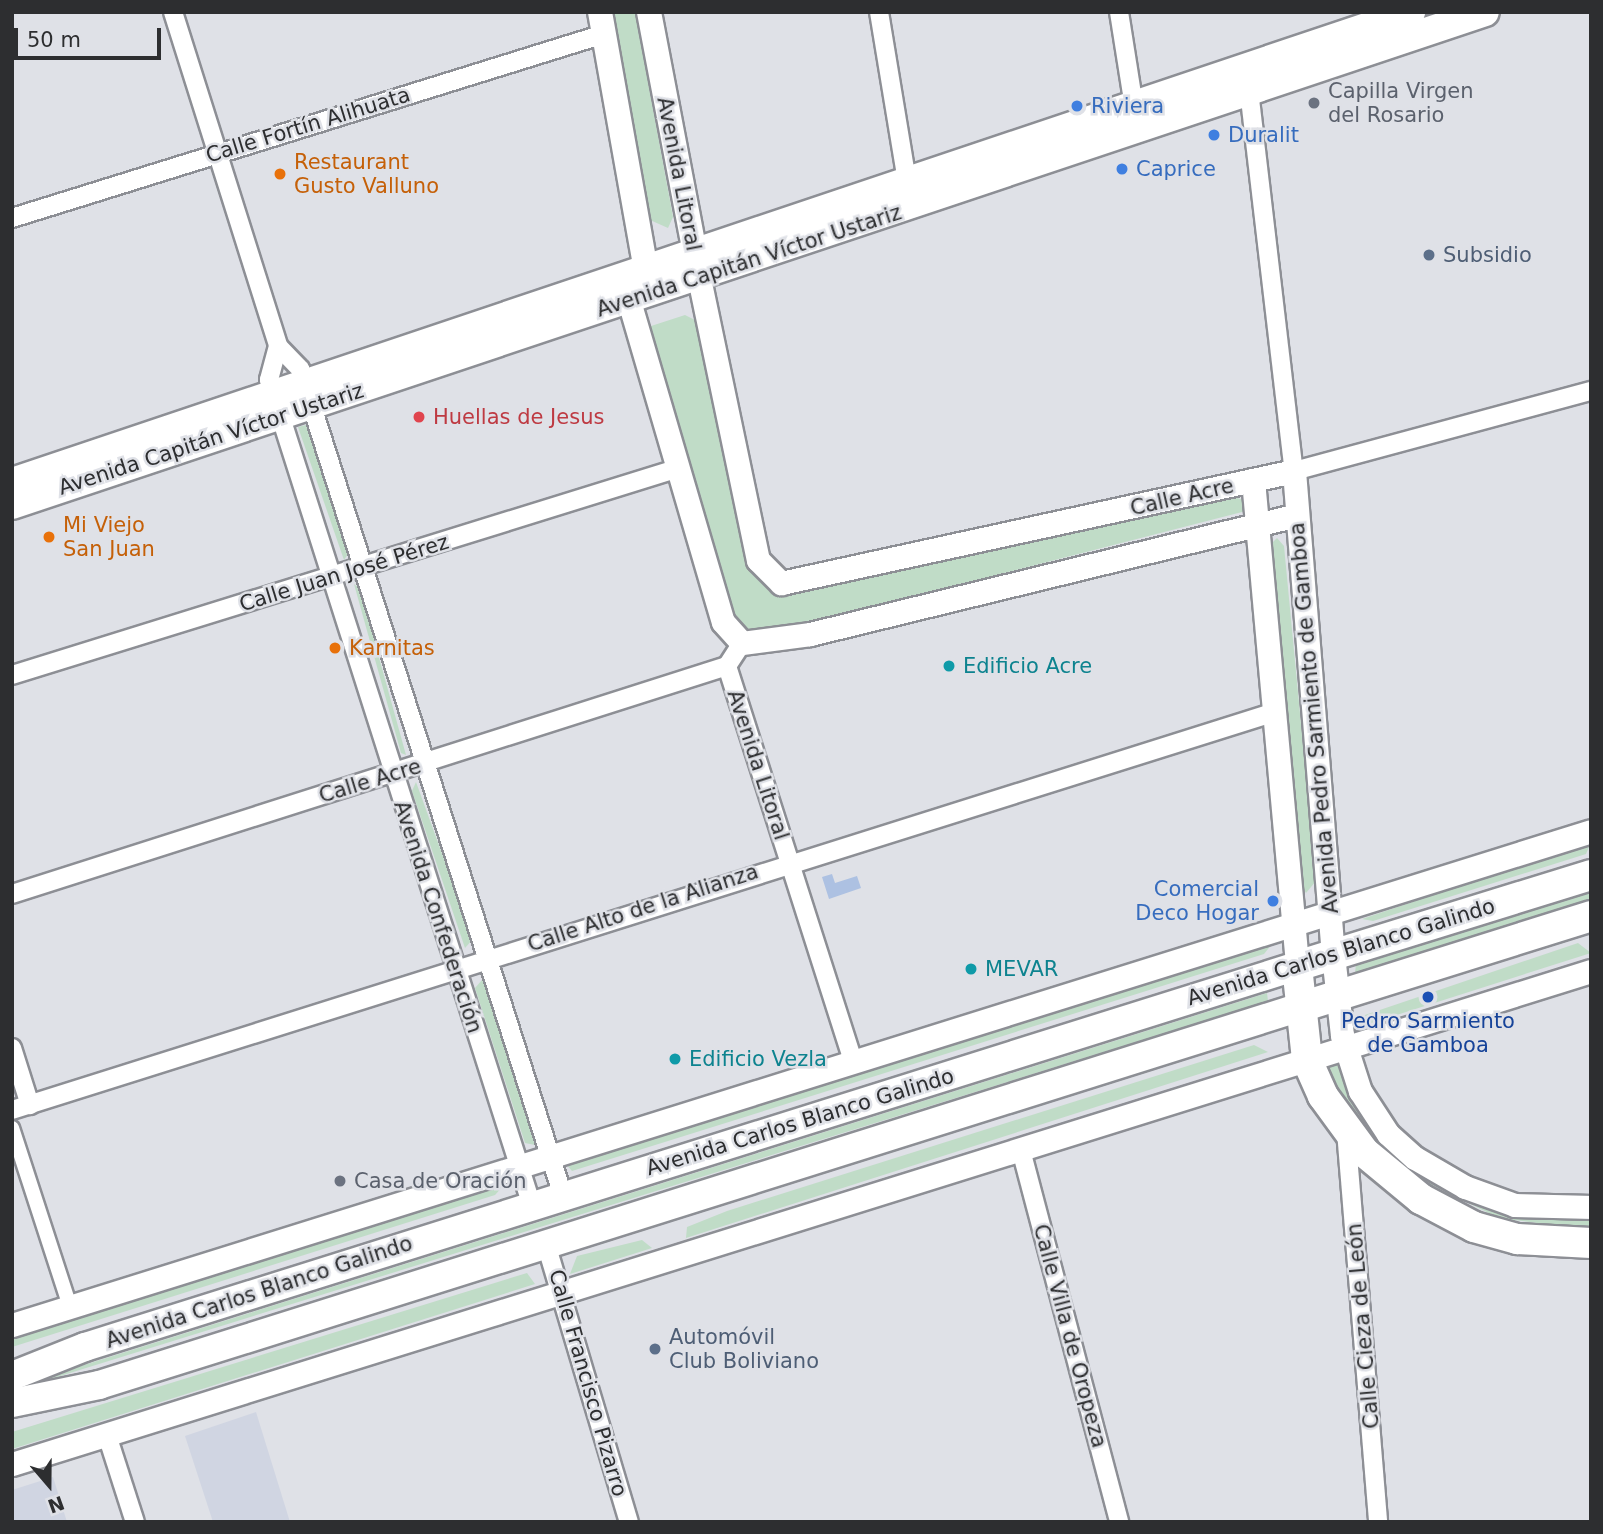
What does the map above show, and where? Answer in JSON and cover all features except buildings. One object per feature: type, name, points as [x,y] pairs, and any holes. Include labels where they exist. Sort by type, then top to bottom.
[{"type":"highway","name":"Avenida Carlos Blanco Galindo","points":[[1297,966],[1591,875]]},
{"type":"highway","name":"Avenida Carlos Blanco Galindo","points":[[1301,1007],[1591,916]]},
{"type":"highway","name":"Avenida Pedro Sarmiento de Gamboa","points":[[1297,966],[1307,1060],[1346,1131],[1421,1199],[1474,1227],[1517,1239],[1591,1243]]},
{"type":"main road","name":"Avenida Litoral","points":[[649,12],[697,265]]},
{"type":"main road","name":"Avenida Capitán Víctor Ustariz","points":[[910,196],[1134,107],[1248,82],[1379,18],[1411,12]]},
{"type":"main road","name":"Avenida Capitán Víctor Ustariz","points":[[12,505],[277,405],[633,282],[697,265],[910,196],[1248,82],[1485,12]]},
{"type":"main road","points":[[602,23],[633,282]]},
{"type":"main road","name":"Avenida Capitán Víctor Ustariz","points":[[12,481],[277,405]]},
{"type":"main road","name":"Avenida Carlos Blanco Galindo","points":[[12,1376],[85,1347],[1297,966]]},
{"type":"main road","name":"Avenida Carlos Blanco Galindo","points":[[12,1403],[99,1385],[1301,1007]]},
{"type":"main road","points":[[12,1358],[85,1347]]},
{"type":"main road","points":[[12,1421],[99,1385]]},
{"type":"street","name":"Avenida Confederación","points":[[173,12],[278,346],[307,395],[364,567],[563,1196]]},
{"type":"street","points":[[879,12],[910,196]]},
{"type":"street","points":[[1119,12],[1134,107]]},
{"type":"street","name":"Calle Fortín Alihuata","points":[[12,218],[217,153],[602,23]]},
{"type":"street","name":"Avenida Pedro Sarmiento de Gamboa","points":[[1248,82],[1294,471],[1329,911],[1346,1048],[1367,1107],[1397,1142],[1440,1175],[1515,1205],[1591,1207]]},
{"type":"street","name":"Avenida Litoral","points":[[697,265],[758,560],[771,578]]},
{"type":"street","points":[[633,282],[676,468],[723,622],[742,643]]},
{"type":"street","name":"Avenida Confederación","points":[[278,346],[269,380],[334,577],[392,773],[532,1206]]},
{"type":"street","name":"Calle Acre","points":[[771,578],[794,585],[1294,471],[1591,391]]},
{"type":"street","name":"Calle Juan José Pérez","points":[[12,675],[334,577],[676,468]]},
{"type":"street","name":"Avenida Pedro Sarmiento de Gamboa","points":[[1253,480],[1297,966]]},
{"type":"street","name":"Calle Acre","points":[[742,643],[810,634],[1297,515]]},
{"type":"street","name":"Avenida Litoral","points":[[742,643],[727,666],[853,1060]]},
{"type":"street","name":"Calle Acre","points":[[12,894],[727,666]]},
{"type":"street","name":"Calle Alto de la Alianza","points":[[12,1110],[790,862],[1275,712]]},
{"type":"street","name":"Avenida Carlos Blanco Galindo","points":[[12,1325],[1591,831]]},
{"type":"street","points":[[12,1464],[561,1295],[1591,971]]},
{"type":"street","points":[[12,1048],[30,1105]]},
{"type":"street","points":[[12,1128],[70,1307]]},
{"type":"street","name":"Calle Cieza de León","points":[[1346,1131],[1378,1522]]},
{"type":"street","name":"Calle Villa de Oropeza","points":[[1021,1150],[1119,1522]]},
{"type":"street","name":"Calle Francisco Pizarro","points":[[547,1244],[629,1522]]},
{"type":"street","points":[[107,1434],[135,1522]]},
{"type":"shaded area","points":[[256,1412],[290,1522],[213,1522],[185,1436]]},
{"type":"shaded area","points":[[53,1477],[67,1522],[12,1522],[12,1490]]},
{"type":"green space","points":[[614,12],[635,12],[673,217],[668,228],[650,220]]},
{"type":"green space","points":[[685,315],[697,321],[750,565],[771,590],[800,593],[1232,496],[1243,500],[1246,511],[771,633],[750,632],[734,621],[648,327]]},
{"type":"green space","points":[[306,425],[348,554],[344,560],[298,427]]},
{"type":"green space","points":[[1277,538],[1284,546],[1316,881],[1306,893],[1299,883],[1268,547]]},
{"type":"green space","points":[[354,584],[360,589],[406,755],[401,753]]},
{"type":"green space","points":[[416,782],[473,939],[465,948],[412,791]]},
{"type":"green space","points":[[1591,842],[1586,854],[1373,921],[1362,919]]},
{"type":"green space","points":[[1591,890],[1591,900],[1355,973],[1356,964]]},
{"type":"green space","points":[[1578,943],[1591,953],[1359,1027],[1365,1015]]},
{"type":"green space","points":[[1272,944],[1264,954],[572,1171],[566,1164]]},
{"type":"green space","points":[[482,980],[535,1145],[525,1143],[475,988]]},
{"type":"green space","points":[[1267,993],[1268,1001],[12,1391],[84,1365]]},
{"type":"green space","points":[[1254,1045],[1268,1052],[686,1238],[687,1227],[727,1211]]},
{"type":"green space","points":[[1337,1063],[1372,1131],[1526,1215],[1591,1217],[1591,1230],[1499,1218],[1413,1176],[1343,1104],[1325,1067]]},
{"type":"green space","points":[[505,1184],[495,1195],[12,1347],[12,1338]]},
{"type":"green space","points":[[642,1240],[652,1248],[570,1274],[577,1256]]},
{"type":"green space","points":[[527,1273],[535,1284],[12,1449],[12,1432]]},
{"type":"water","points":[[832,874],[835,883],[857,876],[861,888],[829,899],[822,877]]},
{"type":"place","name":"Capilla Virgen del Rosario","points":[[1314,103]]},
{"type":"place","name":"Riviera","points":[[1077,106]]},
{"type":"place","name":"Duralit","points":[[1214,135]]},
{"type":"place","name":"Caprice","points":[[1122,169]]},
{"type":"place","name":"Restaurant Gusto Valluno","points":[[280,174]]},
{"type":"place","name":"Subsidio","points":[[1429,255]]},
{"type":"place","name":"Huellas de Jesus","points":[[419,417]]},
{"type":"place","name":"Mi Viejo San Juan","points":[[49,537]]},
{"type":"place","name":"Karnitas","points":[[335,648]]},
{"type":"place","name":"Edificio Acre","points":[[949,666]]},
{"type":"place","name":"Comercial Deco Hogar","points":[[1273,901]]},
{"type":"place","name":"MEVAR","points":[[971,969]]},
{"type":"place","name":"Pedro Sarmiento de Gamboa","points":[[1428,997]]},
{"type":"place","name":"Edificio Vezla","points":[[675,1059]]},
{"type":"place","name":"Casa de Oración","points":[[340,1181]]},
{"type":"place","name":"Automóvil Club Boliviano","points":[[655,1349]]}]
